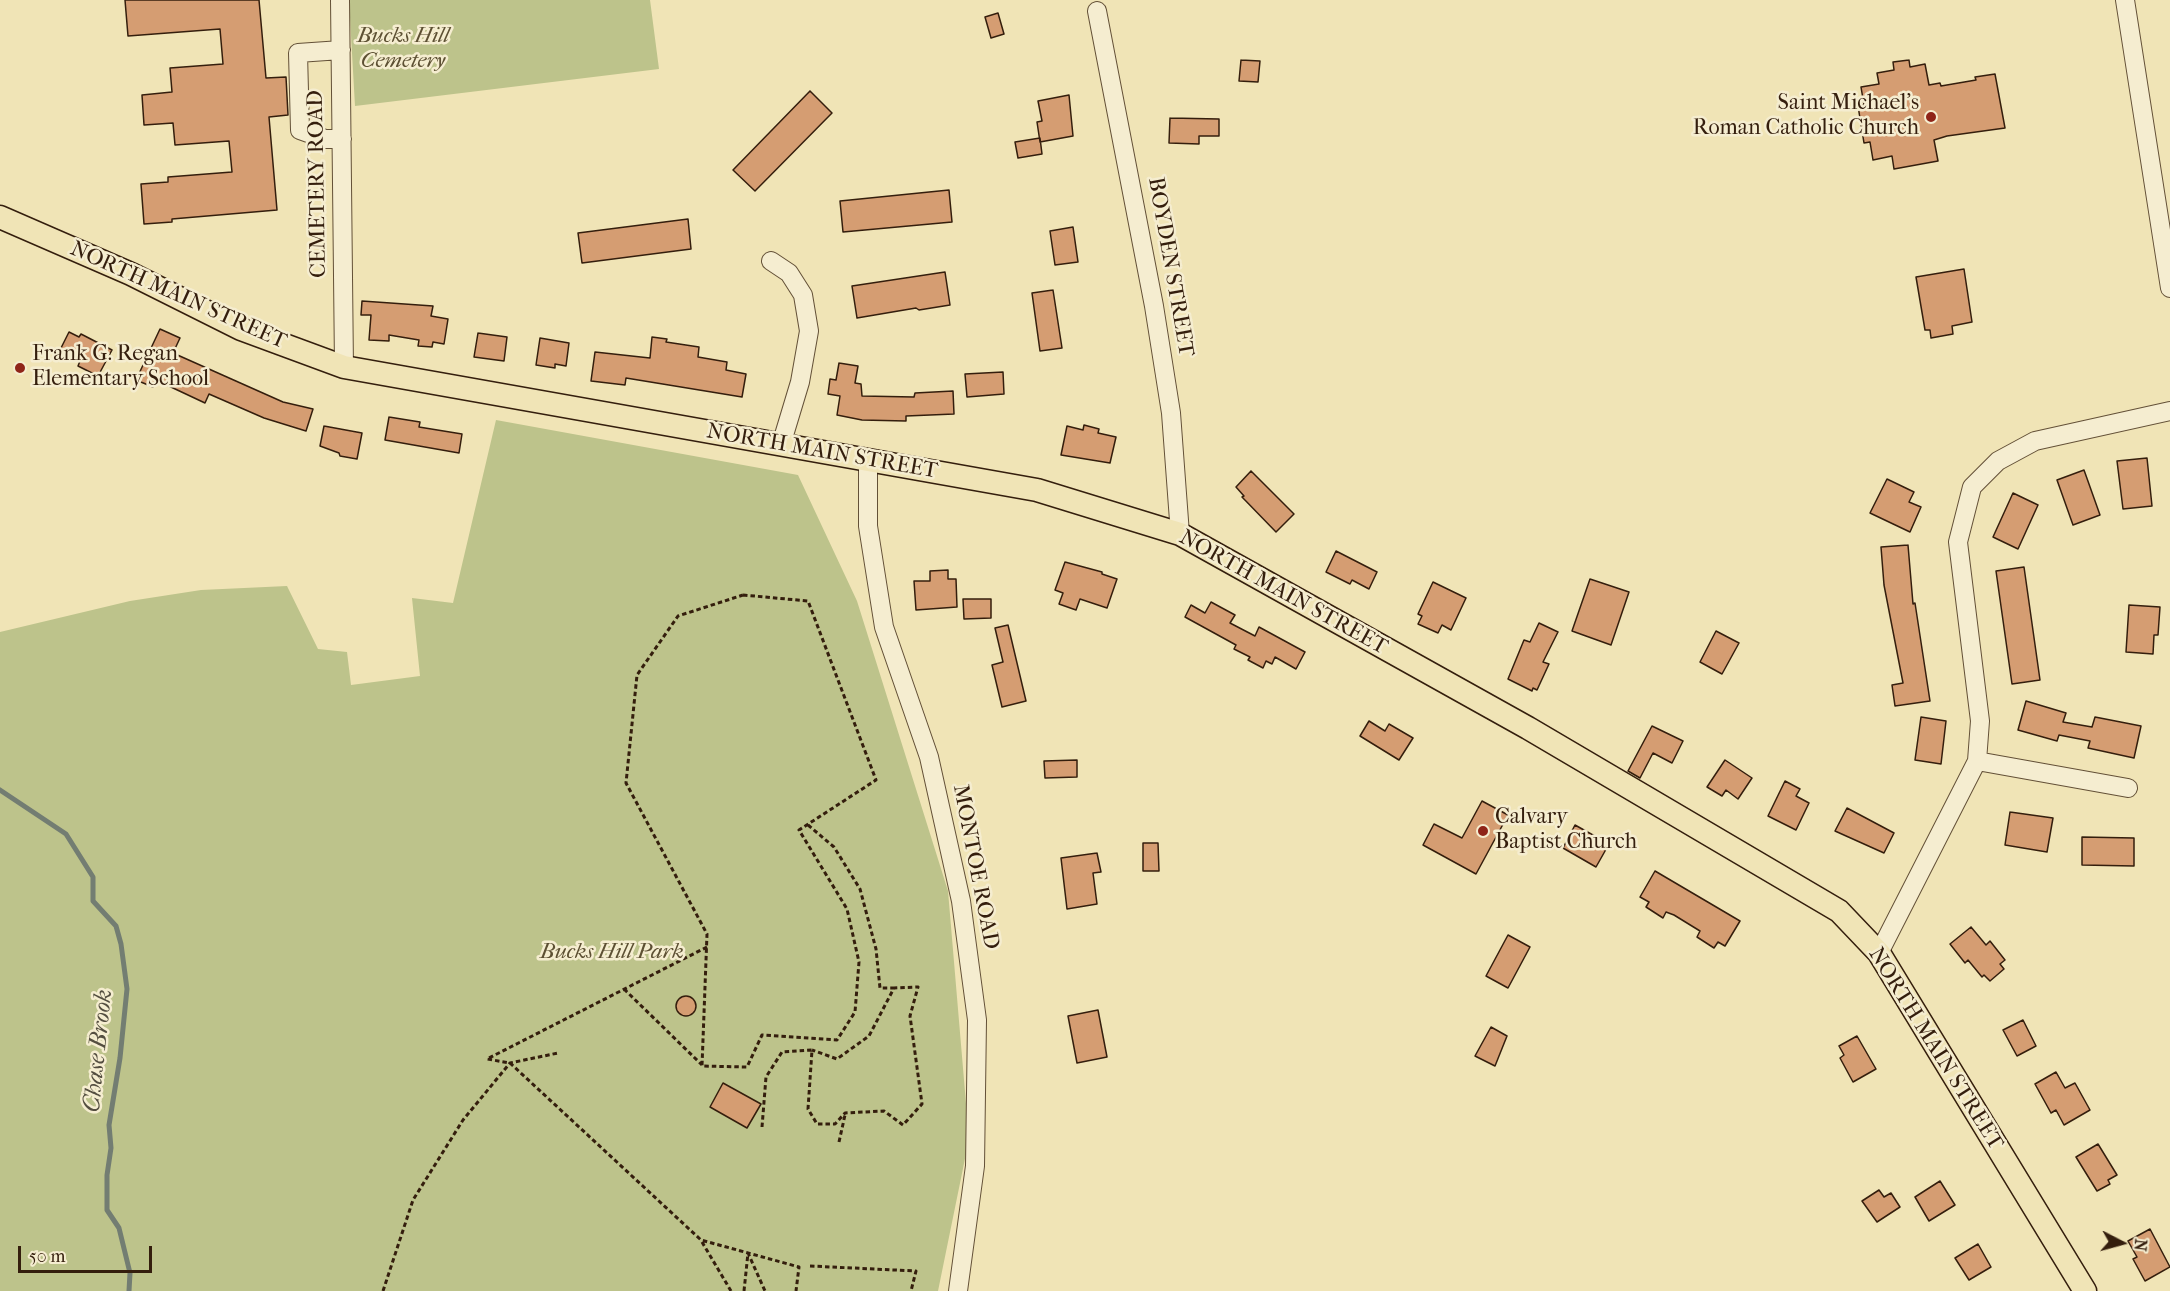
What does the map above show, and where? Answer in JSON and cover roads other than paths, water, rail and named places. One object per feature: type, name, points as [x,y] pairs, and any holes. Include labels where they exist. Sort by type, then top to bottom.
[{"type":"main road","name":"NORTH MAIN STREET","points":[[0,217],[131,274],[241,329],[344,367],[1037,489],[1179,534],[1528,728],[1839,911],[1879,953],[2085,1291]]},
{"type":"street","name":"CEMETERY ROAD","points":[[340,0],[344,367]]},
{"type":"street","points":[[2125,0],[2170,288]]},
{"type":"street","name":"BOYDEN STREET","points":[[1097,11],[1154,306],[1171,413],[1179,534]]},
{"type":"street","points":[[340,50],[298,53],[300,130],[326,139],[342,139]]},
{"type":"street","points":[[771,261],[789,273],[803,295],[809,331],[800,382],[781,445]]},
{"type":"street","points":[[1879,953],[1977,761],[1980,721],[1958,542],[1972,487],[1998,460],[2035,441],[2170,411]]},
{"type":"street","name":"MONTOE ROAD","points":[[868,460],[868,526],[884,627],[930,757],[961,901],[977,1020],[975,1166],[958,1291]]},
{"type":"street","points":[[1977,761],[2128,788]]},
{"type":"waterway","name":"Chase Brook","points":[[0,790],[66,834],[93,877],[93,901],[116,926],[121,944],[127,989],[120,1058],[109,1125],[111,1148],[107,1175],[107,1210],[119,1228],[130,1273],[129,1291]]},
{"type":"place","name":"Saint Michael's Roman Catholic Church","points":[[1931,117]]},
{"type":"place","name":"Frank G. Regan Elementary School","points":[[20,368]]},
{"type":"place","name":"Calvary Baptist Church","points":[[1483,831]]},
{"type":"park label","name":"Bucks Hill Cemetery","points":[[403,50]]},
{"type":"park label","name":"Bucks Hill Park","points":[[612,953]]}]
